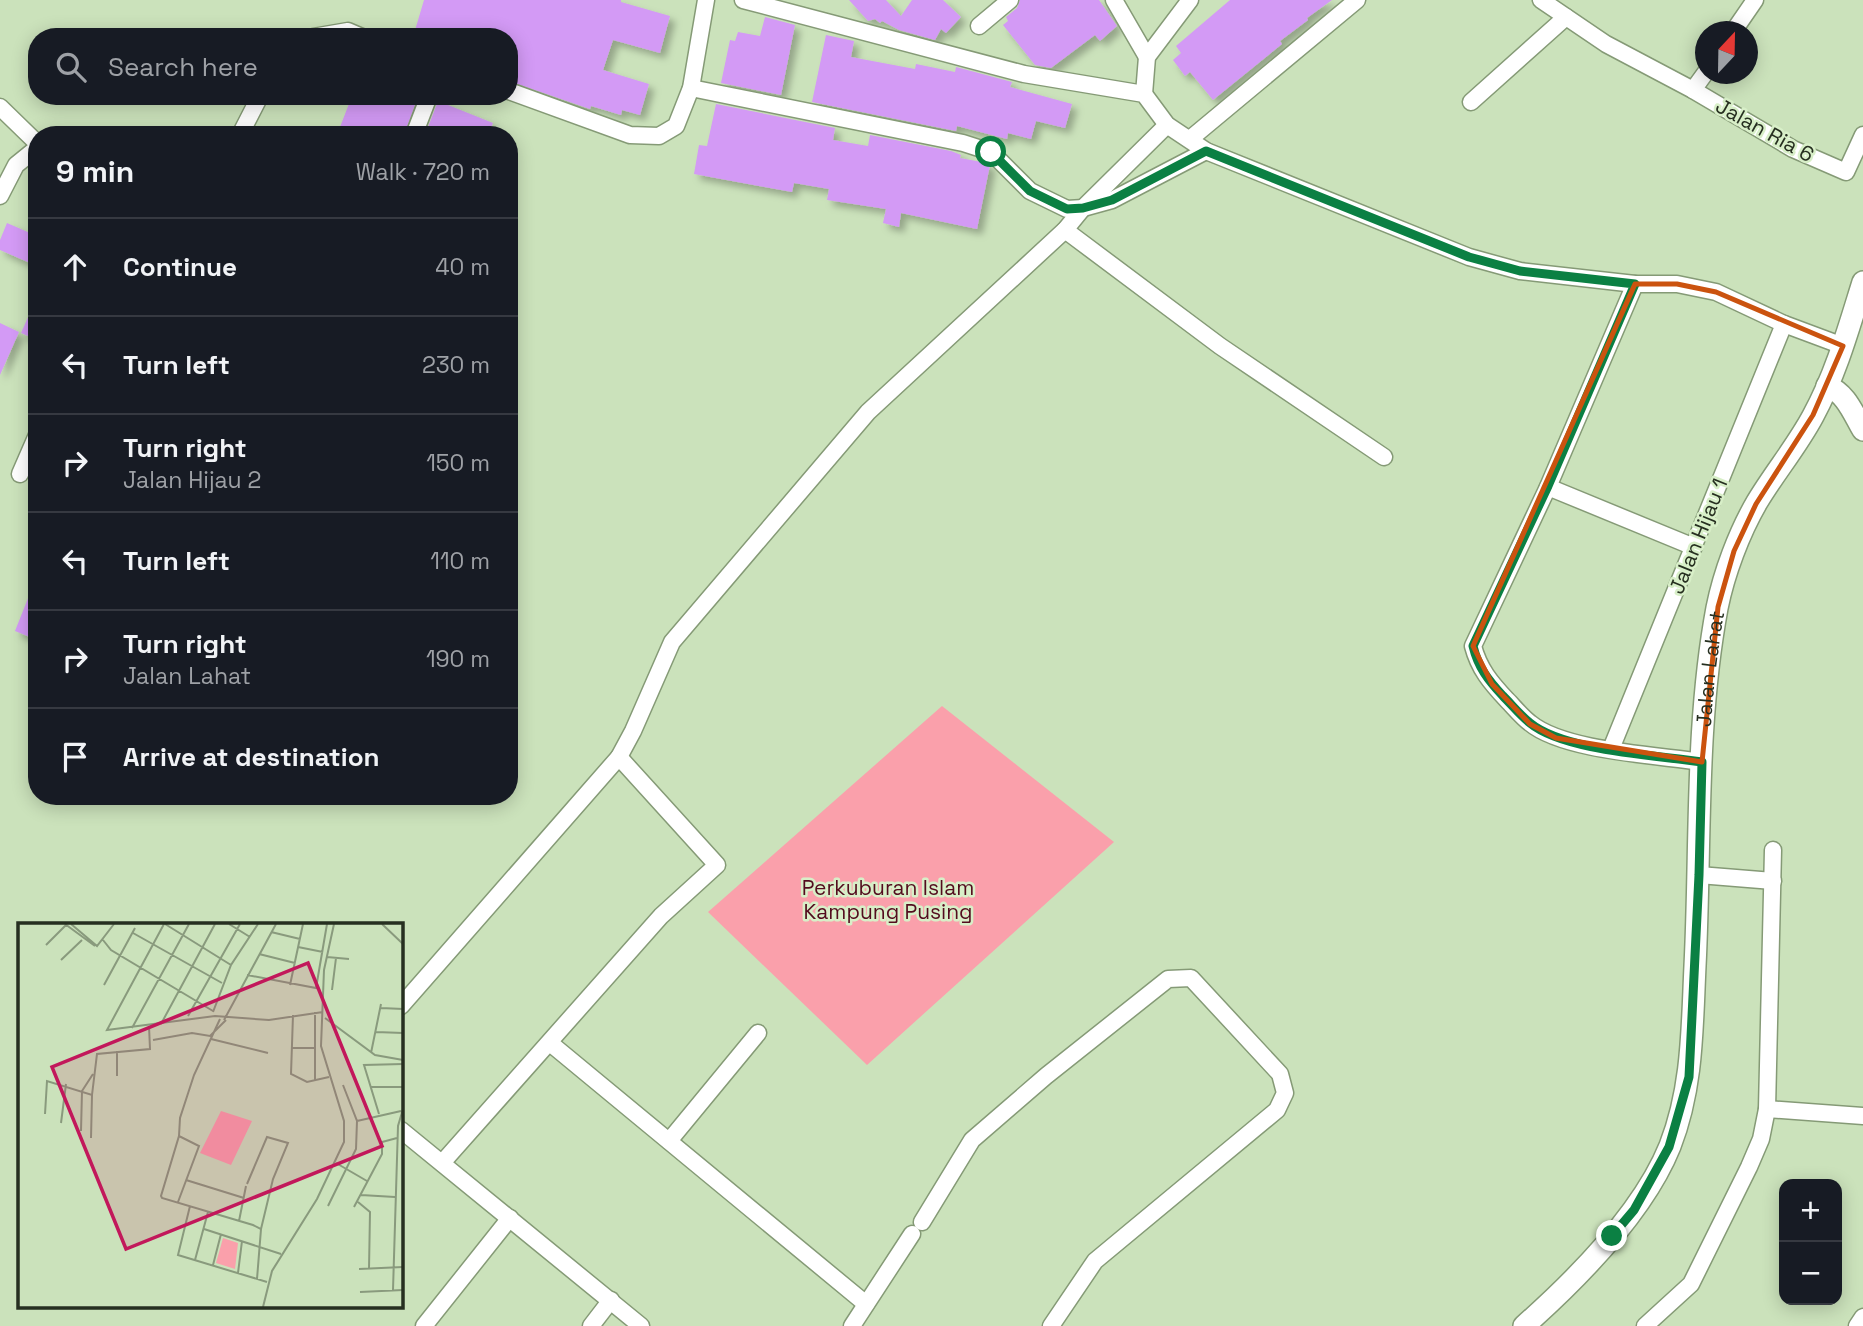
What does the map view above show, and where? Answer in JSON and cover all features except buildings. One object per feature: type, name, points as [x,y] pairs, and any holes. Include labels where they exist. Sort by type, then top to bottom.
[{"type":"main road","name":"Jalan Lahat","points":[[1532,1323],[1634,1210],[1669,1147],[1689,1077],[1699,875],[1702,732],[1718,607],[1734,551],[1756,504],[1814,415],[1828,386],[1863,282]]},
{"type":"main road","points":[[1828,386],[1837,389],[1844,397],[1863,430]]},
{"type":"street","points":[[518,94],[630,135],[659,136],[676,125],[691,88],[706,0]]},
{"type":"street","points":[[743,0],[791,6],[1024,74],[1144,94]]},
{"type":"street","points":[[979,26],[1010,0]]},
{"type":"street","points":[[1114,0],[1147,57]]},
{"type":"street","points":[[1190,0],[1147,57],[1144,94],[1167,125],[1206,151],[1469,257],[1520,271],[1635,284],[1677,284],[1716,292],[1784,324],[1843,346]]},
{"type":"street","points":[[1190,139],[1357,0]]},
{"type":"street","name":"Jalan Ria 6","points":[[1541,0],[1606,44],[1693,90],[1793,149],[1846,172],[1863,135]]},
{"type":"street","points":[[1741,21],[1755,0]]},
{"type":"street","points":[[1471,102],[1566,17]]},
{"type":"street","points":[[1693,90],[1697,84]]},
{"type":"street","points":[[691,88],[963,143],[991,152],[1030,191],[1067,209],[1083,208],[1112,200],[1206,151]]},
{"type":"street","points":[[245,126],[255,105]]},
{"type":"street","points":[[417,126],[426,105]]},
{"type":"street","points":[[0,107],[28,136]]},
{"type":"street","points":[[402,1005],[619,757],[672,642],[868,412],[1065,230],[1083,208],[1167,125]]},
{"type":"street","points":[[0,196],[16,165],[28,154]]},
{"type":"street","points":[[1065,230],[1220,346],[1384,457]]},
{"type":"street","points":[[1635,284],[1548,486],[1473,646],[1478,665],[1492,684],[1530,724],[1556,738],[1702,762]]},
{"type":"street","name":"Jalan Hijau 1","points":[[1611,749],[1784,324]]},
{"type":"street","points":[[20,474],[28,456]]},
{"type":"street","points":[[1548,486],[1694,547]]},
{"type":"street","points":[[442,1163],[661,916],[718,865],[619,757]]},
{"type":"street","points":[[1645,1326],[1691,1284],[1761,1139],[1767,1109],[1773,850]]},
{"type":"street","points":[[1699,875],[1773,881]]},
{"type":"street","points":[[852,1326],[972,1140],[1046,1076],[1168,979],[1191,978],[1280,1074],[1285,1093],[1277,1110],[1095,1261],[1051,1326]]},
{"type":"street","points":[[669,1141],[758,1033]]},
{"type":"street","points":[[550,1043],[866,1304]]},
{"type":"street","points":[[1767,1109],[1863,1116]]},
{"type":"street","points":[[402,1131],[642,1326]]},
{"type":"street","points":[[424,1326],[510,1218]]},
{"type":"street","points":[[591,1326],[611,1300]]},
{"type":"street","points":[[1857,1326],[1863,1317]]},
{"type":"highlighted area","points":[[1635,284],[1677,284],[1716,292],[1843,346],[1813,415],[1756,504],[1734,551],[1718,607],[1702,762],[1556,738],[1530,724],[1492,684],[1473,646]]},
{"type":"green space","name":"Perkuburan Islam Kampung Pusing","points":[[942,706],[1114,842],[867,1065],[708,912]]},
{"type":"route","points":[[991,152],[1030,191],[1067,209],[1083,208],[1112,200],[1206,151],[1469,257],[1520,271],[1635,284],[1548,486],[1473,646],[1478,665],[1492,684],[1530,724],[1556,738],[1702,762],[1689,1077],[1669,1147],[1634,1210],[1612,1236]]}]
